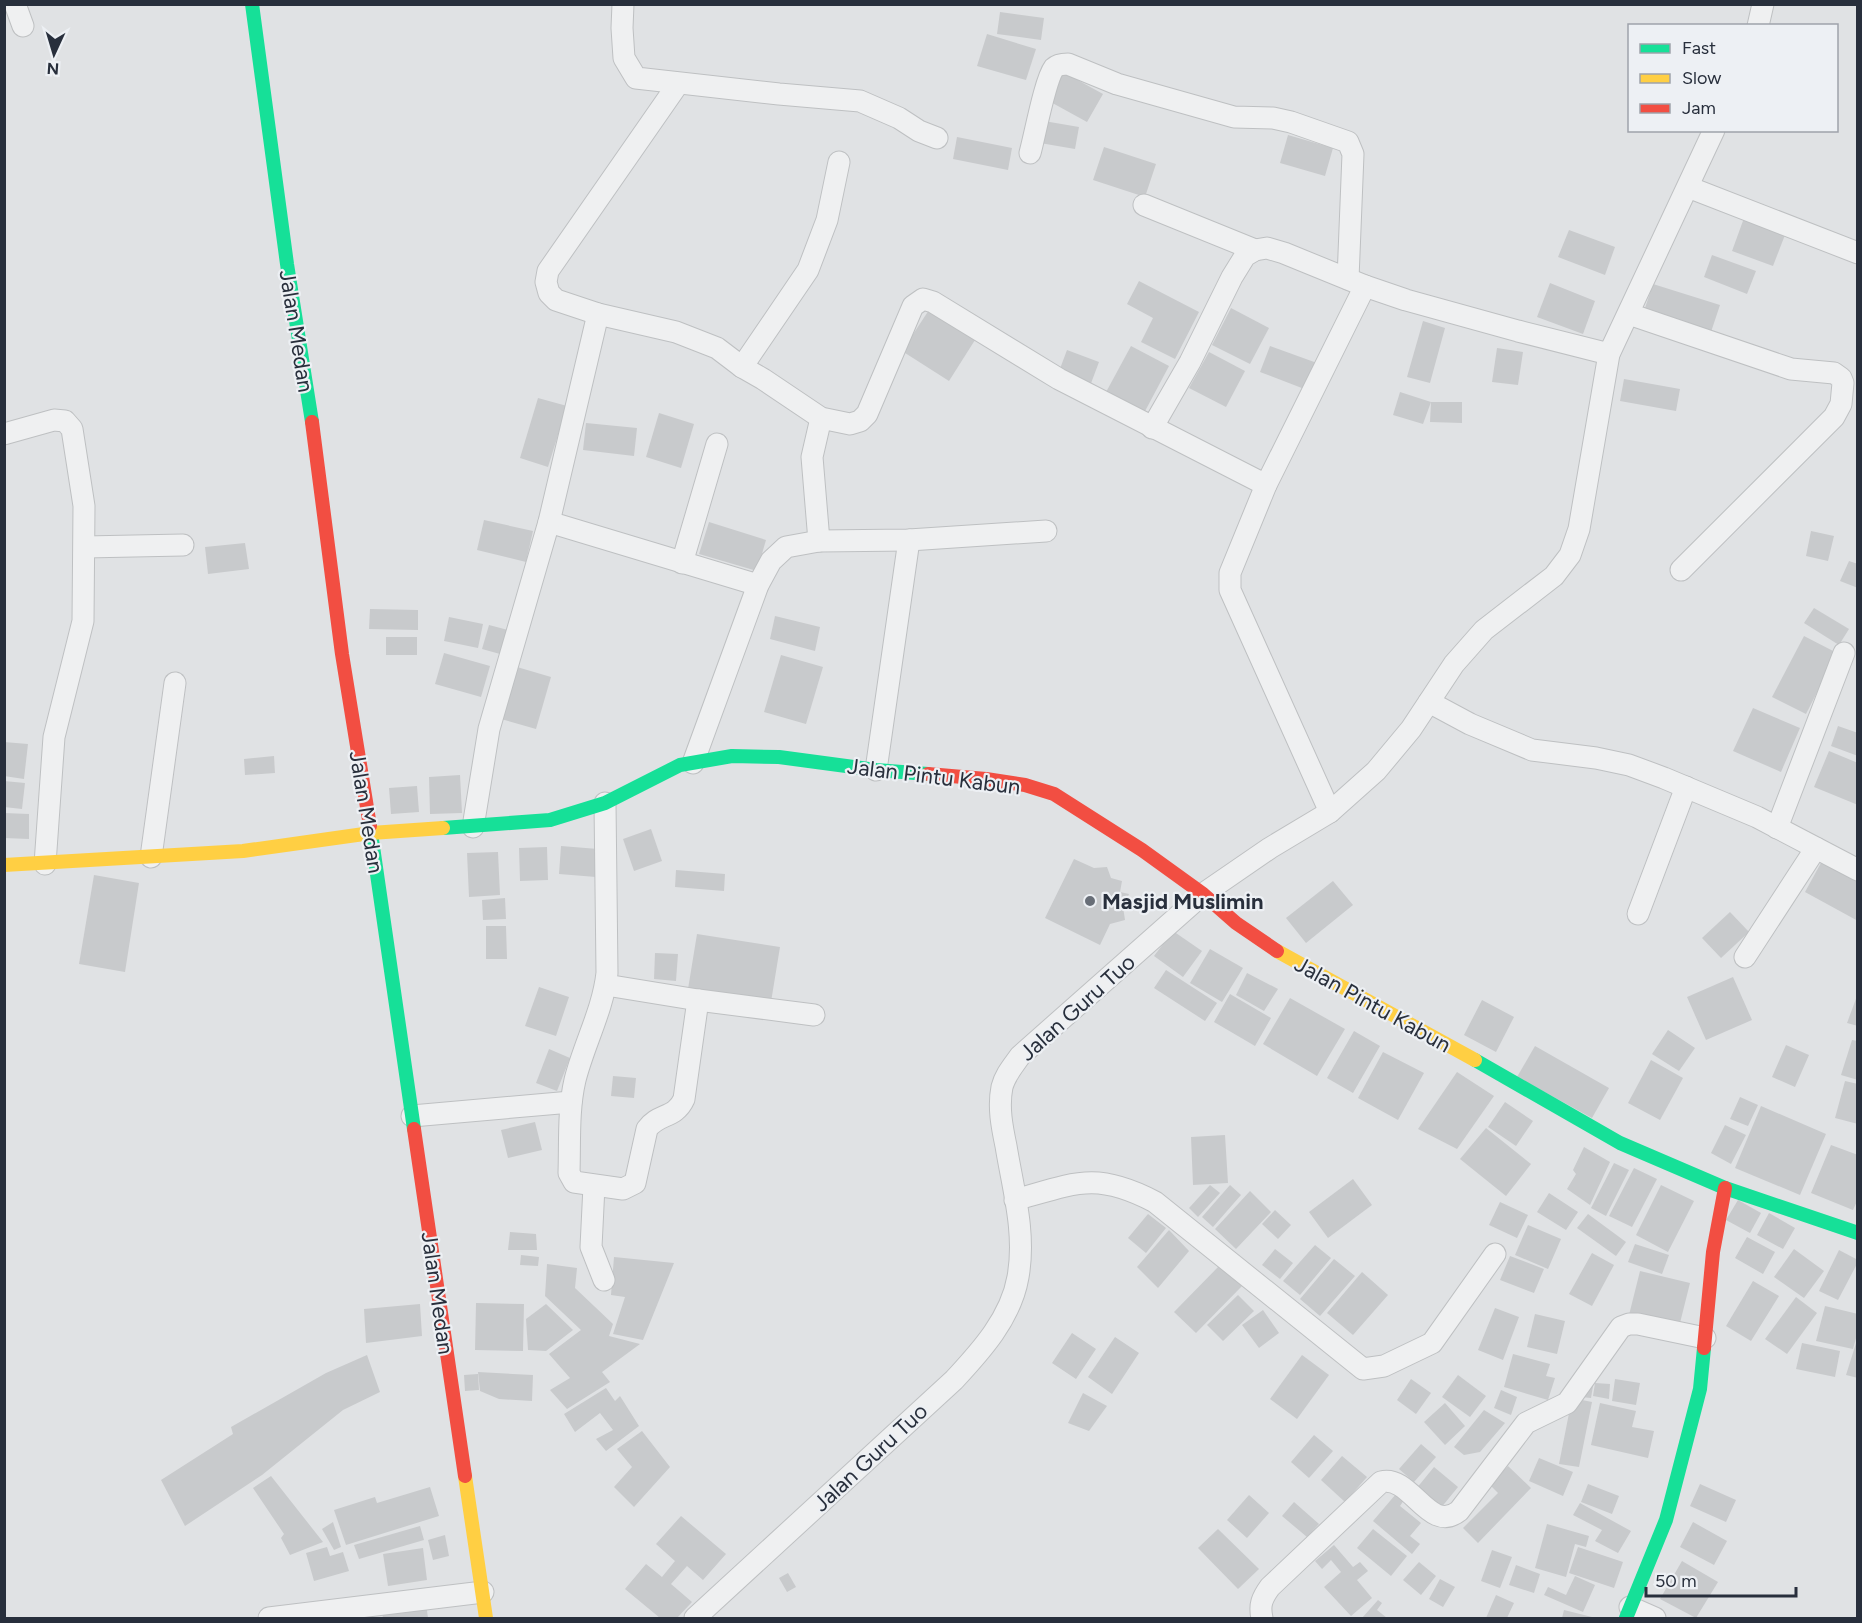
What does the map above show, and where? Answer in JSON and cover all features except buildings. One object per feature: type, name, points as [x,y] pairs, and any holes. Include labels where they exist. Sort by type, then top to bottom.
[{"type":"street","points":[[15,4],[23,26]]},
{"type":"street","name":"Jalan Medan","points":[[252,4],[287,264],[315,443],[342,654],[371,833],[486,1618]]},
{"type":"street","points":[[623,4],[624,58],[636,78],[860,101],[937,138]]},
{"type":"street","points":[[1758,24],[1763,4]]},
{"type":"street","points":[[1030,153],[1046,90],[1054,68],[1061,64],[1068,64],[1117,84],[1234,117],[1273,118],[1348,142],[1353,154],[1357,282],[1266,485],[1230,573],[1230,590],[1330,812]]},
{"type":"street","points":[[678,84],[548,271],[546,282],[549,293],[556,300],[598,314],[676,332],[717,348],[820,418],[850,424],[860,422],[867,414],[913,306],[923,299],[933,302],[1059,379],[1266,485]]},
{"type":"street","name":"Jalan Guru Tuo","points":[[695,1618],[954,1380],[996,1330],[1018,1278],[1020,1228],[999,1106],[1002,1086],[1020,1056],[1203,894],[1330,812],[1376,771],[1411,729],[1454,664],[1484,630],[1554,576],[1570,555],[1579,529],[1610,354],[1713,132]]},
{"type":"street","points":[[742,367],[808,270],[827,220],[839,162]]},
{"type":"street","points":[[1688,187],[1857,253]]},
{"type":"street","points":[[1144,206],[1255,250]]},
{"type":"street","points":[[1152,428],[1190,362],[1232,277],[1245,256],[1255,250],[1268,248],[1284,253],[1357,282],[1450,313],[1610,354]]},
{"type":"street","points":[[473,827],[489,729],[549,522],[598,314]]},
{"type":"street","points":[[1629,314],[1791,369],[1834,373],[1841,378],[1843,383],[1841,404],[1834,417],[1682,570]]},
{"type":"street","points":[[819,541],[812,457],[820,418]]},
{"type":"street","points":[[4,434],[54,420],[65,421],[72,429],[84,506],[83,621],[54,737],[45,864]]},
{"type":"street","points":[[682,563],[717,444]]},
{"type":"street","points":[[549,522],[758,585]]},
{"type":"street","points":[[693,762],[758,585],[771,561],[786,548],[819,541],[909,540],[1046,531]]},
{"type":"street","points":[[876,770],[909,540]]},
{"type":"street","points":[[85,547],[183,544]]},
{"type":"street","points":[[1777,828],[1845,653]]},
{"type":"street","points":[[151,857],[175,683]]},
{"type":"street","points":[[1429,702],[1470,724],[1532,750],[1596,758],[1629,765],[1686,787],[1757,817],[1857,870]]},
{"type":"street","name":"Jalan Pintu Kabun","points":[[4,865],[243,851],[371,833],[550,820],[605,803],[680,765],[732,756],[779,757],[876,770],[986,779],[1025,785],[1054,794],[1142,850],[1203,894],[1236,923],[1268,946],[1440,1040],[1620,1143],[1725,1188],[1857,1233]]},
{"type":"street","points":[[1638,914],[1686,787]]},
{"type":"street","points":[[605,803],[608,973],[576,1078],[571,1102],[569,1173],[571,1179],[577,1184],[623,1189],[635,1183],[647,1129],[651,1122],[679,1109],[684,1099],[698,1000]]},
{"type":"street","points":[[1745,957],[1816,848]]},
{"type":"street","points":[[606,985],[814,1015]]},
{"type":"street","points":[[412,1116],[571,1102]]},
{"type":"street","points":[[1015,1200],[1080,1182],[1106,1183],[1132,1190],[1155,1202],[1363,1369],[1384,1366],[1432,1343],[1495,1254]]},
{"type":"street","points":[[594,1186],[591,1247],[604,1280]]},
{"type":"street","points":[[1655,1618],[1628,1613],[1666,1520],[1700,1389],[1713,1252],[1725,1188]]},
{"type":"street","points":[[1262,1618],[1260,1606],[1270,1587],[1381,1482],[1388,1480],[1398,1484],[1434,1514],[1444,1518],[1459,1511],[1526,1423],[1567,1403],[1621,1327],[1638,1324],[1705,1338]]},
{"type":"street","points":[[269,1618],[483,1592]]},
{"type":"traffic: fast","points":[[252,4],[287,264],[312,422]]},
{"type":"traffic: fast","points":[[443,828],[550,820],[605,803],[680,765],[732,756],[779,757],[876,770],[928,774]]},
{"type":"traffic: fast","points":[[370,826],[414,1129]]},
{"type":"traffic: fast","points":[[1475,1060],[1620,1143],[1725,1188],[1858,1233]]},
{"type":"traffic: fast","points":[[1626,1618],[1666,1520],[1700,1389],[1704,1348]]},
{"type":"traffic: slow","points":[[4,865],[243,851],[371,833],[443,828]]},
{"type":"traffic: slow","points":[[1277,951],[1475,1060]]},
{"type":"traffic: slow","points":[[465,1476],[486,1618]]},
{"type":"traffic: jam","points":[[312,422],[342,654],[370,826]]},
{"type":"traffic: jam","points":[[928,774],[1025,785],[1054,794],[1142,850],[1203,894],[1236,923],[1277,951]]},
{"type":"traffic: jam","points":[[414,1129],[465,1476]]},
{"type":"traffic: jam","points":[[1704,1348],[1713,1252],[1725,1188]]},
{"type":"place","name":"Masjid Muslimin","points":[[1090,901]]}]
